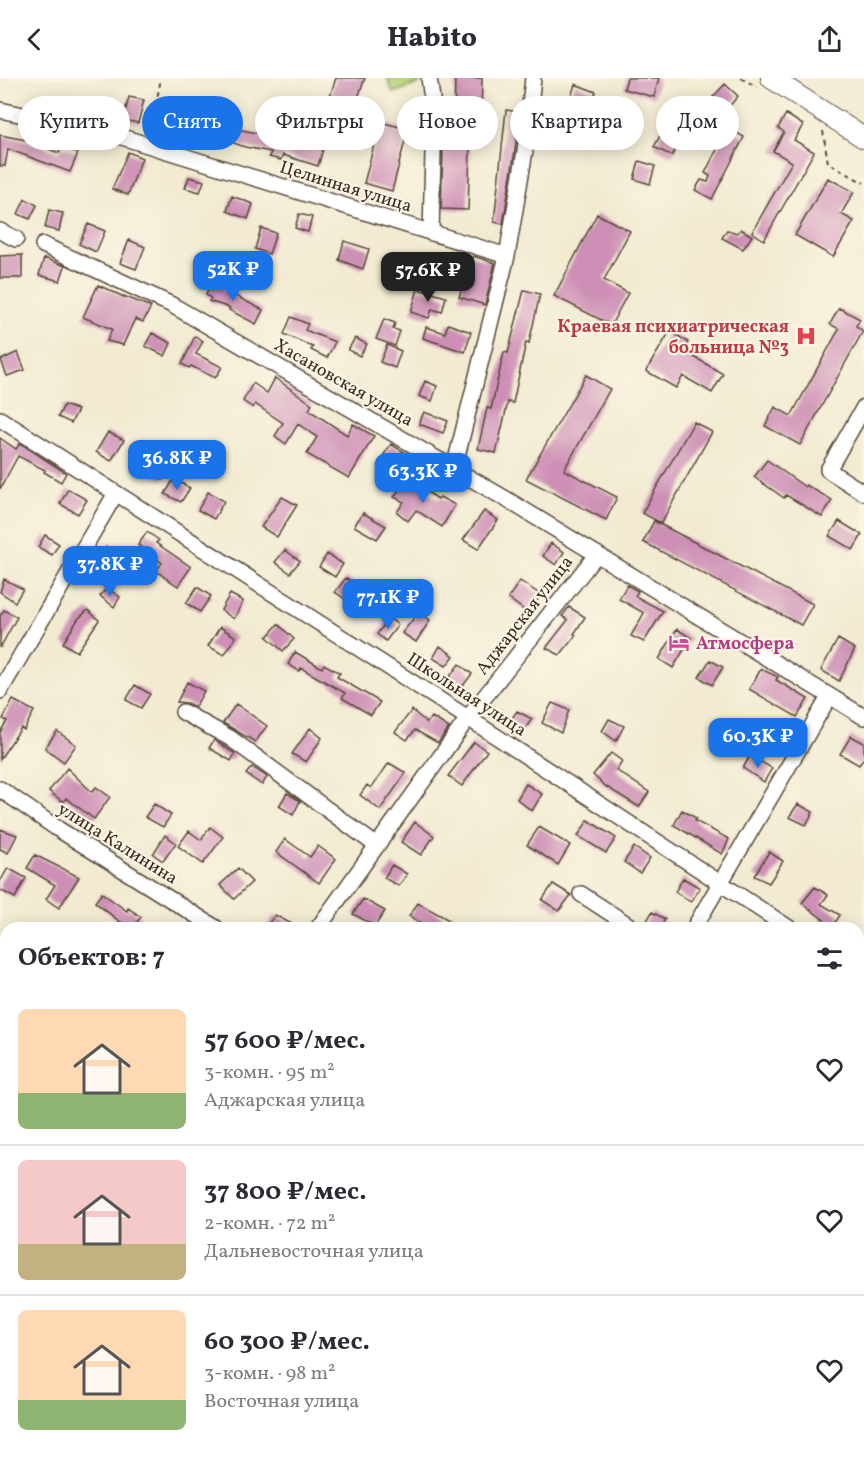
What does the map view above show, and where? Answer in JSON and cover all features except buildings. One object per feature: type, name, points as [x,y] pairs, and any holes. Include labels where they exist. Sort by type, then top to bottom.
[{"type":"main road","points":[[766,84],[864,138]]},
{"type":"street","points":[[429,78],[434,112],[431,232]]},
{"type":"street","points":[[454,468],[507,256],[525,151],[533,78]]},
{"type":"street","name":"Целинная улица","points":[[0,110],[112,134],[142,144]]},
{"type":"street","name":"Целинная улица","points":[[161,150],[507,256]]},
{"type":"street","points":[[0,231],[16,239]]},
{"type":"street","name":"Хасановская улица","points":[[43,245],[172,305],[454,468],[864,717]]},
{"type":"street","points":[[864,407],[828,470],[864,493]]},
{"type":"street","name":"Школьная улица","points":[[0,419],[468,718],[780,922]]},
{"type":"street","points":[[0,691],[116,493]]},
{"type":"street","name":"Аджарская улица","points":[[322,922],[468,718],[597,554]]},
{"type":"street","points":[[698,922],[829,697]]},
{"type":"street","points":[[183,712],[230,738],[377,846]]},
{"type":"street","name":"улица Калинина","points":[[0,789],[58,829],[206,922]]},
{"type":"street","points":[[581,894],[624,922]]},
{"type":"path","points":[[158,96],[161,78]]},
{"type":"path","points":[[741,78],[766,84]]},
{"type":"path","points":[[823,127],[828,164],[864,183]]},
{"type":"green space","points":[[387,78],[418,78],[420,83],[393,93]]},
{"type":"place","name":"Краевая психиатрическая больница №3","points":[[806,336]]},
{"type":"place","name":"Атмосфера","points":[[679,643]]}]
